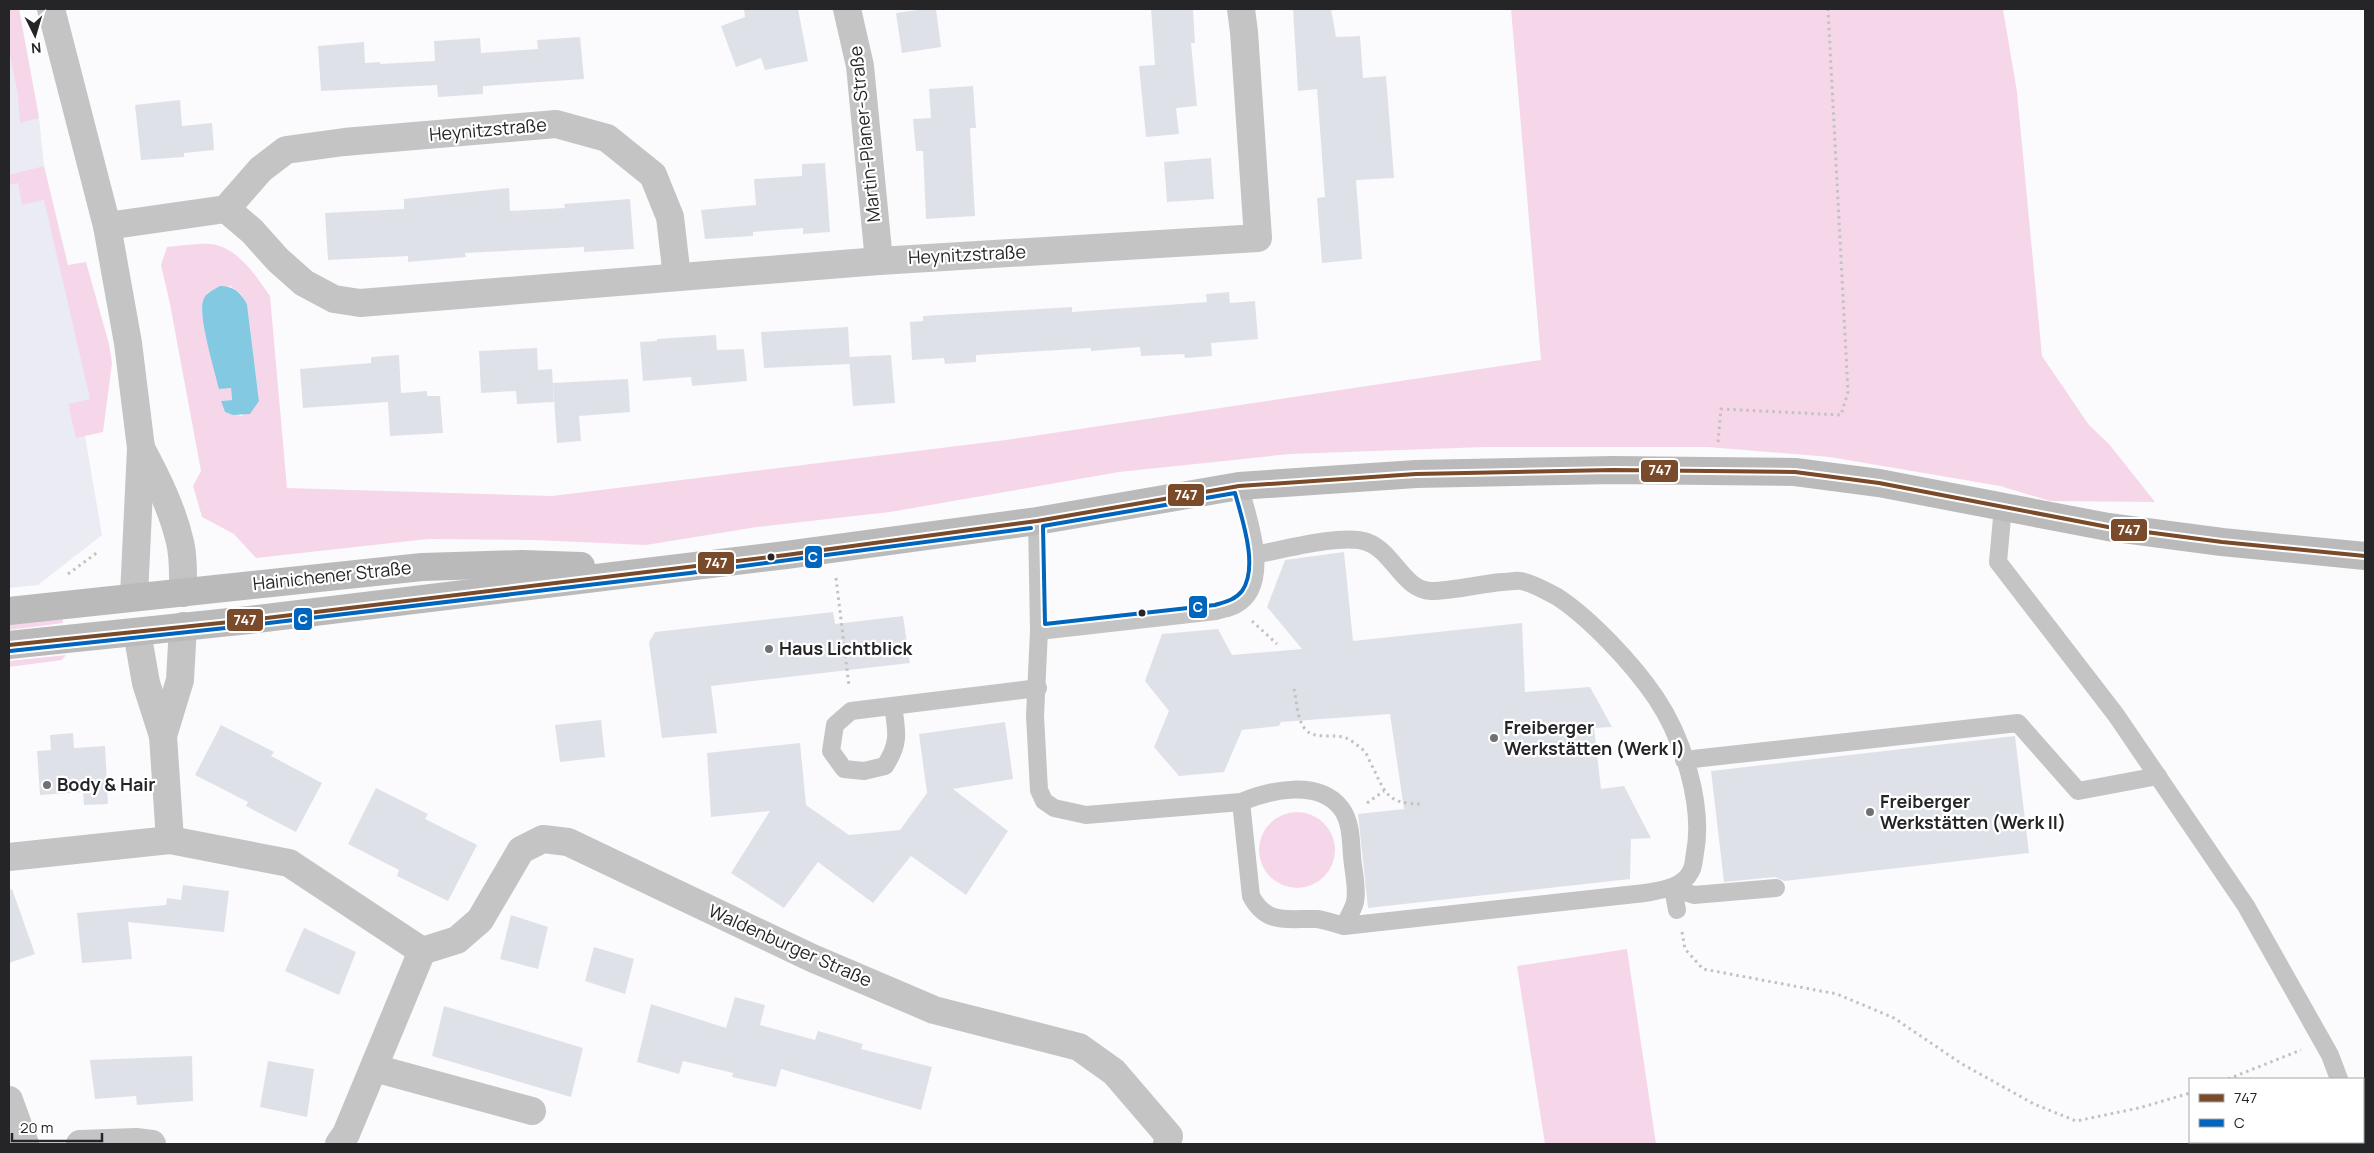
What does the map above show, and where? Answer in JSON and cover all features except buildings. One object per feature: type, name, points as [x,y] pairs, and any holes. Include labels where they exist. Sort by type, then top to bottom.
[{"type":"main road","name":"Hainichener Straße","points":[[9,645],[137,632],[786,556],[1037,522],[1239,486],[1416,474],[1613,470],[1796,472],[1878,484],[2108,527],[2222,542],[2365,556]]},
{"type":"main road","name":"Hainichener Straße","points":[[9,610],[422,567],[522,564],[657,570]]},
{"type":"main road","points":[[183,593],[183,626]]},
{"type":"main road","points":[[134,596],[137,632]]},
{"type":"street","points":[[51,9],[107,226],[128,343],[141,448],[134,596]]},
{"type":"street","name":"Martin-Planer-Straße","points":[[848,9],[860,66],[878,261]]},
{"type":"street","name":"Heynitzstraße","points":[[677,277],[670,217],[653,175],[607,138],[556,124],[344,142],[286,150],[261,169],[226,208],[304,283],[334,299],[360,303],[878,261],[1258,238],[1241,9]]},
{"type":"street","points":[[107,226],[226,208]]},
{"type":"street","points":[[141,448],[162,488],[176,530],[181,551],[183,593]]},
{"type":"street","points":[[163,736],[180,680],[183,626]]},
{"type":"street","points":[[137,632],[146,683],[163,736],[170,840]]},
{"type":"street","name":"Waldenburger Straße","points":[[422,951],[457,940],[480,920],[521,850],[543,839],[568,842],[812,958],[934,1010],[1079,1047],[1114,1072],[1169,1136],[1167,1144]]},
{"type":"street","points":[[9,857],[170,840],[289,863],[422,951],[346,1134],[339,1144]]},
{"type":"street","points":[[374,1068],[532,1111]]},
{"type":"street","points":[[9,1100],[25,1144]]},
{"type":"street","points":[[80,1144],[136,1142],[152,1144]]},
{"type":"lane","points":[[1039,631],[1216,611],[1235,606],[1247,595],[1253,583],[1255,555],[1252,532],[1239,486]]},
{"type":"lane","points":[[2003,507],[1998,562],[2116,715],[2246,906],[2322,1042],[2339,1078]]},
{"type":"lane","points":[[1037,522],[1039,631],[1038,688],[1035,716],[1039,790],[1044,800],[1054,808],[1086,815],[1241,802],[1261,794],[1307,790],[1316,792],[1332,800],[1342,809],[1349,824],[1355,901],[1344,926]]},
{"type":"lane","points":[[1255,555],[1332,541],[1354,539],[1367,542],[1381,551],[1399,568],[1410,585],[1430,591],[1520,580],[1554,595],[1579,612],[1628,663],[1657,699],[1691,778],[1698,816],[1696,843],[1691,872],[1673,888]]},
{"type":"lane","points":[[893,706],[897,732],[894,752],[885,766],[864,771],[844,769],[831,751],[835,725],[851,711],[1038,688]]},
{"type":"lane","points":[[1684,760],[2018,723],[2078,791],[2158,776]]},
{"type":"lane","points":[[1241,802],[1251,896],[1256,905],[1272,918],[1285,920],[1318,919],[1344,926],[1645,893],[1673,888],[1694,894],[1776,888]]},
{"type":"lane","points":[[1673,888],[1677,910]]},
{"type":"path","points":[[1713,470],[1721,408],[1841,415],[1848,392],[1828,9]]},
{"type":"path","points":[[66,576],[98,552]]},
{"type":"path","points":[[827,577],[836,575],[851,711]]},
{"type":"path","points":[[1235,606],[1277,644]]},
{"type":"path","points":[[1294,690],[1300,722],[1306,730],[1314,735],[1347,738],[1364,750],[1385,792],[1394,800],[1406,804],[1421,804]]},
{"type":"path","points":[[1677,910],[1685,948],[1703,970],[1837,994],[1894,1018],[1962,1064],[2026,1100],[2076,1121],[2139,1108],[2189,1093]]},
{"type":"path","points":[[2231,1078],[2322,1042]]},
{"type":"shaded area","points":[[9,9],[19,9],[39,118],[44,166],[92,376],[91,404],[85,436],[102,535],[38,585],[9,588]]},
{"type":"shaded area","points":[[9,9],[19,9],[39,118],[20,123],[18,96],[9,49]]},
{"type":"shaded area","points":[[1511,9],[2003,9],[2017,92],[2042,356],[2089,425],[2109,444],[2155,502],[2050,501],[2000,486],[1830,457],[1708,447],[1485,447],[1290,454],[1119,472],[890,512],[757,527],[646,545],[534,540],[428,539],[256,558],[234,534],[202,517],[193,486],[201,471],[161,265],[167,247],[194,244],[220,246],[229,250],[245,263],[270,296],[287,488],[552,496],[1006,440],[1541,360]],"holes":[[[230,286],[240,293],[247,304],[259,400],[242,416],[225,412],[221,401],[232,400],[231,388],[202,314],[203,301],[208,292]]]},
{"type":"shaded area","points":[[44,166],[68,265],[86,262],[109,344],[112,363],[103,432],[76,438],[68,404],[90,399],[44,200],[22,205],[18,183],[9,185],[9,175]]},
{"type":"shaded area","points":[[62,614],[63,623],[9,630],[9,620]]},
{"type":"shaded area","points":[[66,655],[62,660],[9,667],[9,661]]},
{"type":"shaded area","points":[[1297,812],[1311,815],[1324,823],[1332,836],[1335,850],[1332,864],[1324,877],[1311,885],[1297,888],[1283,885],[1270,877],[1262,864],[1259,850],[1262,836],[1270,823],[1283,815]]},
{"type":"shaded area","points":[[1627,949],[1656,1144],[1545,1144],[1517,966]]},
{"type":"water","points":[[220,286],[236,290],[247,304],[259,401],[250,414],[233,415],[225,412],[221,401],[232,400],[231,388],[219,389],[208,344],[202,308],[207,294]]},
{"type":"transit line","name":"747","points":[[9,645],[249,620],[786,555],[1037,521],[1239,486],[1416,474],[1613,470],[1795,472],[1879,483],[2108,527],[2222,542],[2365,556]]},
{"type":"transit line","name":"C","points":[[1235,493],[1245,529],[1249,556],[1247,581],[1242,591],[1236,597],[1215,605],[1045,624],[1043,526],[1235,493]]},
{"type":"transit line","name":"C","points":[[10,651],[235,627],[690,573],[1031,528]]},
{"type":"place","name":"Haus Lichtblick","points":[[769,649]]},
{"type":"place","name":"Freiberger Werkstätten (Werk I)","points":[[1494,738]]},
{"type":"place","name":"Body & Hair","points":[[47,785]]},
{"type":"place","name":"Freiberger Werkstätten (Werk II)","points":[[1870,812]]}]
